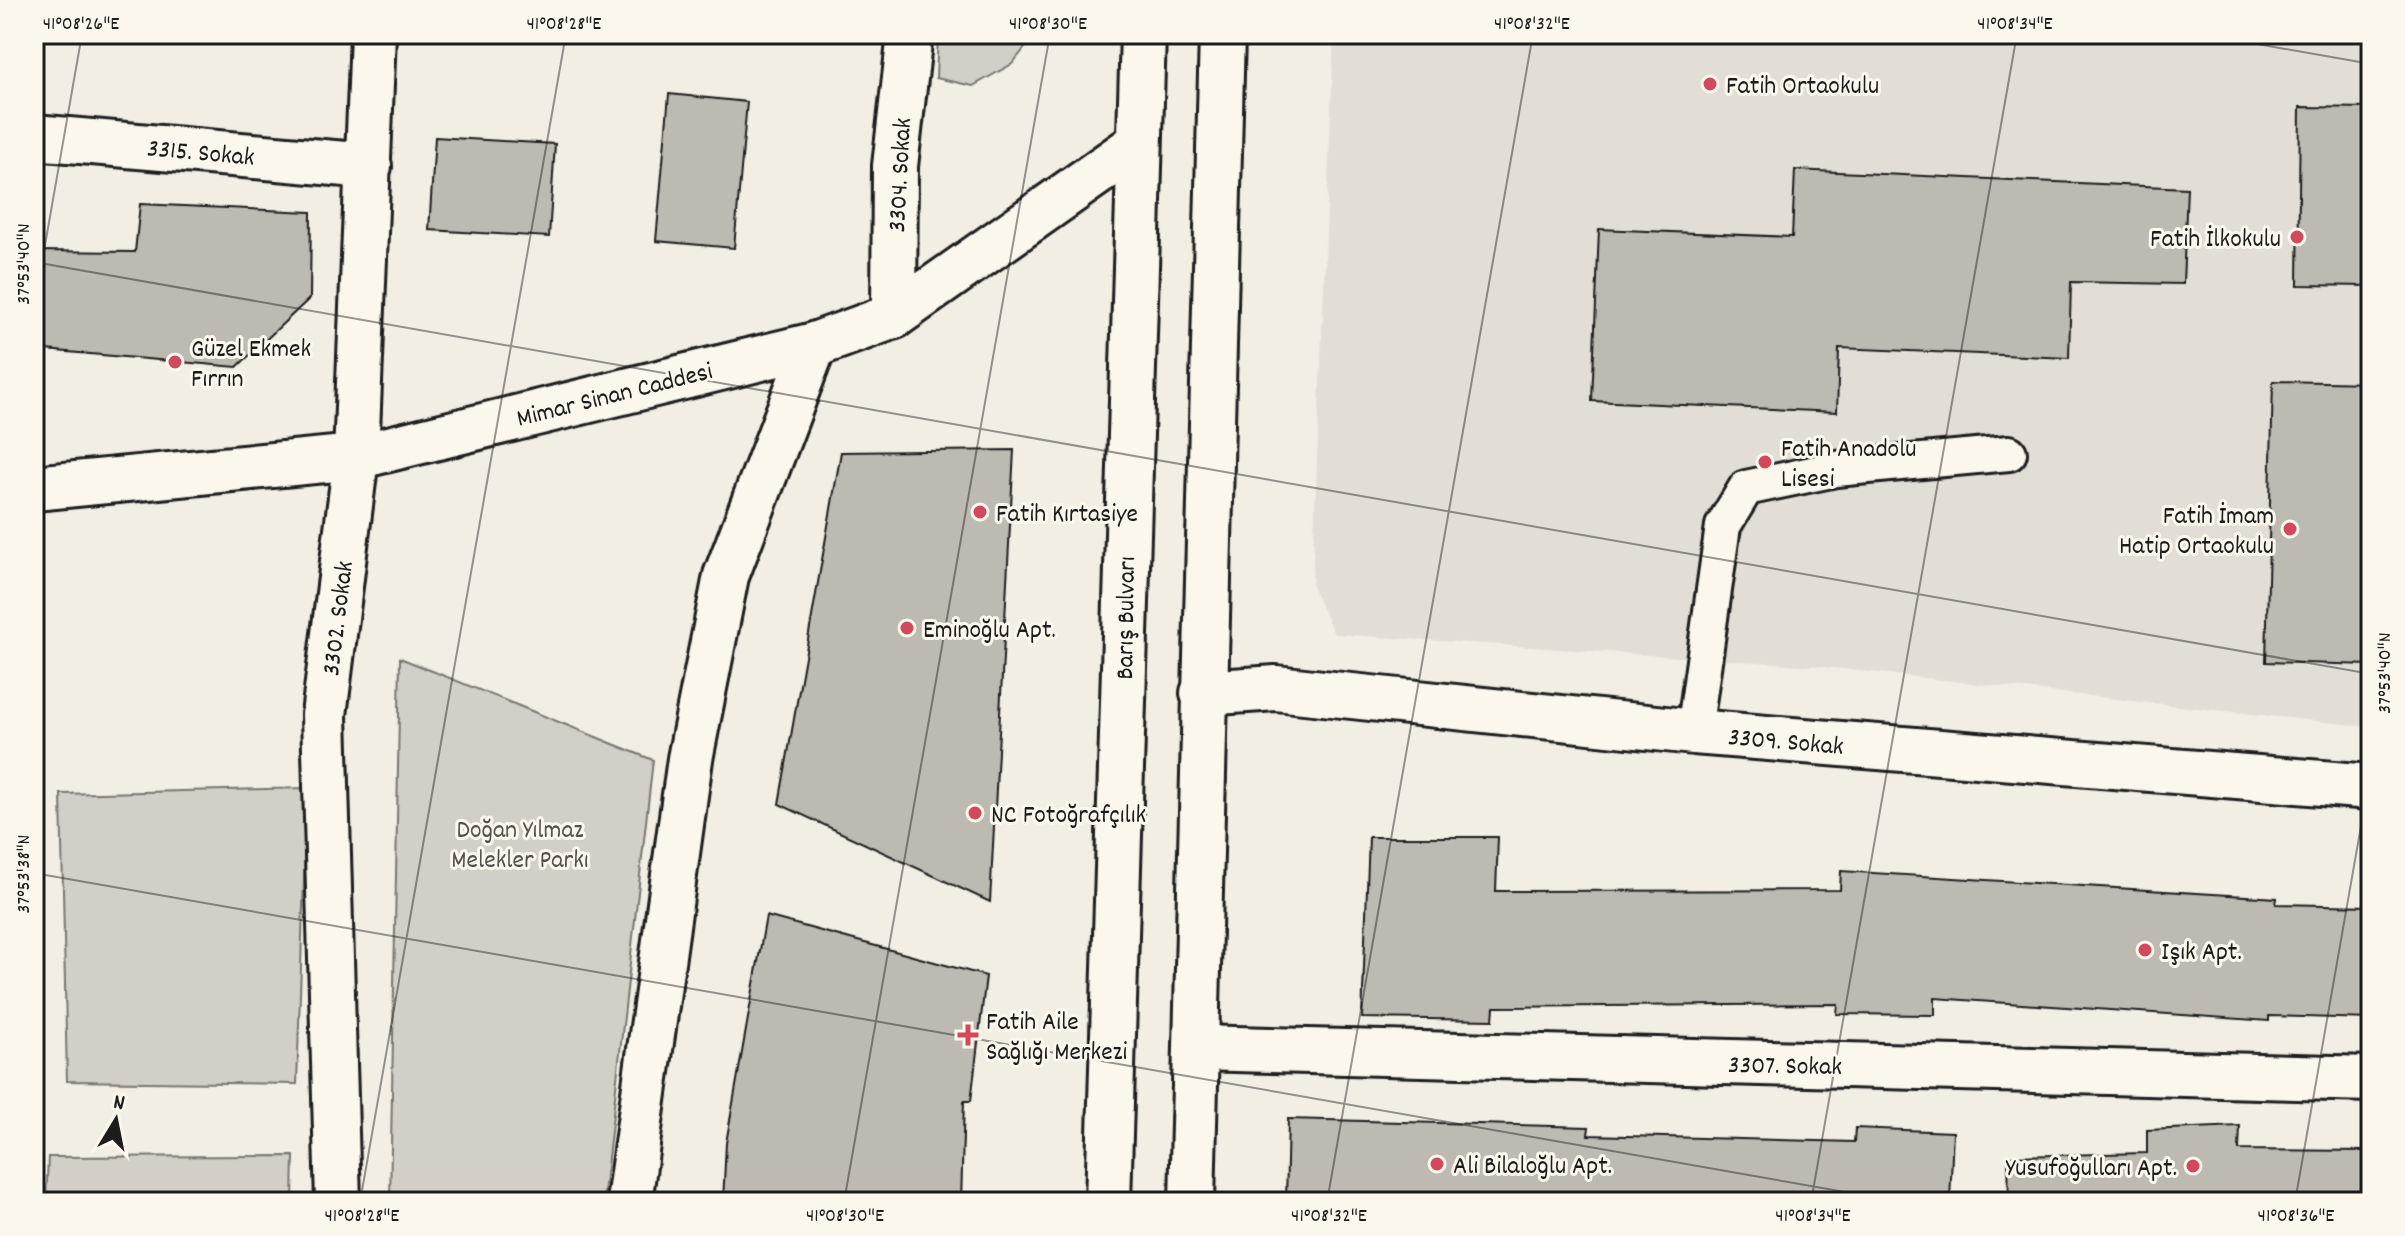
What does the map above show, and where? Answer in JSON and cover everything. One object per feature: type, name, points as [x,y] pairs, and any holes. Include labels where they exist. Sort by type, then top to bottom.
[{"type":"street","name":"3302. Sokak","points":[[338,1202],[324,715],[356,457],[373,34]]},
{"type":"street","name":"3304. Sokak","points":[[894,316],[895,166],[910,34]]},
{"type":"street","name":"Barış Bulvarı","points":[[1108,1202],[1143,34]]},
{"type":"street","points":[[1192,1202],[1222,34]]},
{"type":"street","name":"3315. Sokak","points":[[34,137],[369,166]]},
{"type":"street","name":"Mimar Sinan Caddesi","points":[[34,488],[356,457],[814,345],[894,316],[1138,144]]},
{"type":"street","points":[[629,1202],[690,759],[726,576],[814,345]]},
{"type":"street","name":"3309. Sokak","points":[[1203,693],[1276,688],[1694,732],[2371,787]]},
{"type":"street","name":"3307. Sokak","points":[[1198,1048],[2371,1079]]},
{"type":"lane","points":[[1694,732],[1723,526],[1746,488],[1836,469],[2009,453]]},
{"type":"shaded area","name":"Fatih Anadolu Lisesi","points":[[1334,34],[2371,34],[2371,727],[1815,666],[1334,634],[1312,586]]},
{"type":"green space","points":[[938,34],[1036,34],[1012,64],[973,86],[936,78]]},
{"type":"green space","name":"Doğan Yılmaz Melekler Parkı","points":[[400,658],[653,760],[603,1202],[390,1202]]},
{"type":"green space","points":[[307,788],[297,1084],[67,1081],[61,794]]},
{"type":"green space","points":[[294,1156],[293,1202],[46,1202],[48,1157]]},
{"type":"building","points":[[669,94],[747,102],[734,248],[656,241]]},
{"type":"building","points":[[2300,107],[2371,108],[2371,286],[2298,285]]},
{"type":"building","points":[[435,137],[555,144],[549,237],[429,230]]},
{"type":"building","points":[[1795,170],[2187,188],[2183,284],[2071,282],[2069,358],[1839,348],[1837,412],[1592,401],[1599,229],[1792,237]]},
{"type":"building","points":[[140,204],[311,212],[310,298],[237,367],[34,349],[34,251],[135,252]]},
{"type":"building","points":[[2273,381],[2371,383],[2371,665],[2266,662]]},
{"type":"building","name":"Eminoğlu Apt.","points":[[1014,450],[990,902],[779,804],[841,452]]},
{"type":"building","points":[[1369,837],[1498,837],[1496,891],[1840,890],[1841,871],[2277,898],[2276,904],[2371,906],[2371,1019],[2269,1016],[2269,1021],[1935,998],[1935,1015],[1837,1014],[1838,1004],[1494,1007],[1493,1020],[1362,1018]]},
{"type":"building","points":[[766,916],[986,976],[971,1101],[964,1101],[961,1202],[723,1202],[726,1143]]},
{"type":"building","points":[[1288,1119],[1589,1127],[1588,1135],[1854,1142],[1855,1128],[1953,1132],[1950,1202],[1286,1202]]},
{"type":"building","points":[[2240,1126],[2239,1150],[2371,1151],[2371,1202],[2009,1202],[2008,1156],[2147,1153],[2147,1130]]},
{"type":"place","name":"Fatih Ortaokulu","points":[[1710,84]]},
{"type":"place","name":"Fatih İlkokulu","points":[[2297,237]]},
{"type":"place","name":"Güzel Ekmek Fırrın","points":[[175,362]]},
{"type":"place","name":"Fatih Anadolu Lisesi","points":[[1765,462]]},
{"type":"place","name":"Fatih Kırtasiye","points":[[980,512]]},
{"type":"place","name":"Fatih İmam Hatip Ortaokulu","points":[[2290,529]]},
{"type":"place","name":"Eminoğlu Apt.","points":[[907,628]]},
{"type":"place","name":"NC Fotoğrafçılık","points":[[975,813]]},
{"type":"place","name":"Işık Apt.","points":[[2145,950]]},
{"type":"place","name":"Fatih Aile Sağlığı Merkezi","points":[[968,1035]]},
{"type":"place","name":"Ali Bilaloğlu Apt.","points":[[1437,1164]]},
{"type":"place","name":"Yusufoğulları Apt.","points":[[2193,1166]]}]
